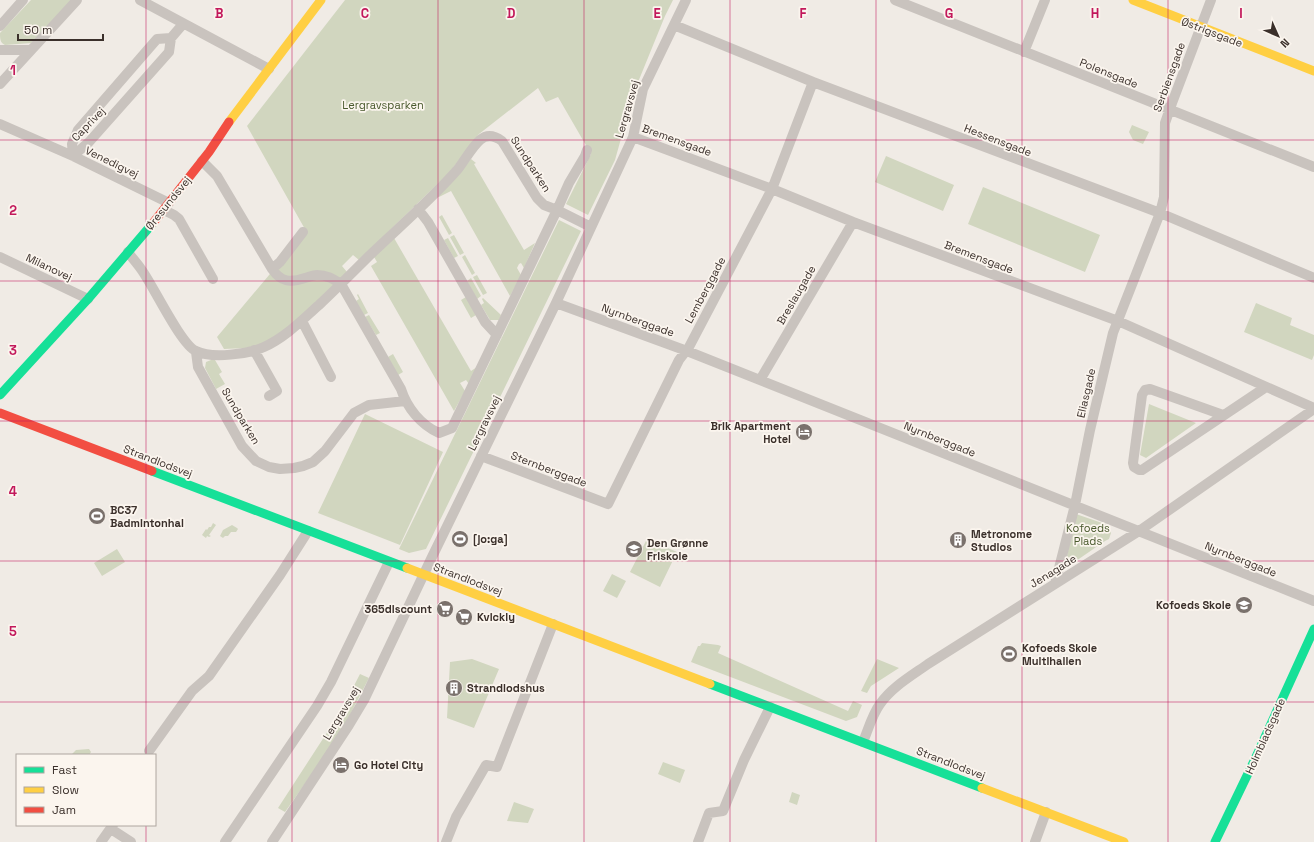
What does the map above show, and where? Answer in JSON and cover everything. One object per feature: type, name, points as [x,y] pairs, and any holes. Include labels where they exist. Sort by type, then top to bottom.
[{"type":"street","points":[[0,26],[23,0]]},
{"type":"street","points":[[0,84],[77,0]]},
{"type":"street","points":[[140,0],[269,69]]},
{"type":"street","name":"Øresundsvej","points":[[0,395],[88,299],[166,206],[202,161],[235,112],[321,0]]},
{"type":"street","name":"Lergravsvej","points":[[272,842],[364,700],[423,575],[556,303],[633,137],[643,90],[686,0]]},
{"type":"street","name":"Polensgade","points":[[895,0],[1314,167]]},
{"type":"street","points":[[1024,52],[1045,0]]},
{"type":"street","name":"Østrigsgade","points":[[1134,0],[1314,71]]},
{"type":"street","name":"Serbiensgade","points":[[1160,214],[1164,197],[1165,123],[1211,0]]},
{"type":"street","name":"Caprivej","points":[[73,156],[89,142],[169,52],[171,38],[183,24]]},
{"type":"street","name":"Hessensgade","points":[[674,25],[813,82],[1160,214],[1314,278]]},
{"type":"street","name":"Caprivej","points":[[73,156],[72,144],[78,130],[158,39],[171,38]]},
{"type":"street","points":[[0,50],[31,50]]},
{"type":"street","name":"Lemberggade","points":[[608,504],[679,360],[687,351],[772,188],[813,82]]},
{"type":"street","name":"Venedigvej","points":[[0,124],[73,156],[166,206]]},
{"type":"street","name":"Sundparken","points":[[404,400],[369,405],[354,413],[325,450],[313,462],[294,468],[269,467],[256,461],[242,446],[198,367],[196,352],[226,354],[254,350],[264,347],[280,338],[302,321],[341,284],[458,169],[479,140],[485,137],[497,137],[505,145],[537,198],[544,205],[591,227]]},
{"type":"street","name":"Bremensgade","points":[[633,137],[772,188],[854,222],[1118,321],[1314,409]]},
{"type":"street","name":"Sundparken","points":[[341,284],[401,389],[404,400],[413,413],[430,429],[439,433],[445,432],[452,428],[569,183],[586,156],[587,150]]},
{"type":"street","points":[[202,161],[217,176],[272,269],[281,279],[296,281],[316,275],[330,277],[341,284]]},
{"type":"street","points":[[166,206],[179,219],[213,279]]},
{"type":"street","points":[[418,208],[428,222],[485,322],[497,335]]},
{"type":"street","name":"Eliasgade","points":[[1055,584],[1111,341],[1160,214]]},
{"type":"street","name":"Breslaugade","points":[[760,380],[854,222]]},
{"type":"street","points":[[272,269],[280,262],[303,232]]},
{"type":"street","points":[[128,252],[141,269],[180,334],[190,348],[196,352]]},
{"type":"street","name":"Milanovej","points":[[0,257],[88,299]]},
{"type":"street","name":"Nyrnberggade","points":[[556,303],[687,351],[1314,601]]},
{"type":"street","points":[[302,321],[331,377]]},
{"type":"street","points":[[254,350],[277,391],[269,396]]},
{"type":"street","points":[[1223,415],[1150,389],[1145,390],[1142,395],[1136,437],[1133,463],[1134,467],[1142,470],[1266,387]]},
{"type":"street","name":"Jenagade","points":[[863,742],[879,705],[888,693],[899,684],[928,664],[1139,531],[1314,409]]},
{"type":"street","name":"Strandlodsvej","points":[[0,413],[1124,842]]},
{"type":"street","name":"Sternberggade","points":[[481,456],[608,504]]},
{"type":"street","points":[[149,751],[192,691],[209,676],[280,575],[308,531]]},
{"type":"street","points":[[225,842],[328,688],[390,562]]},
{"type":"street","points":[[446,842],[456,817],[486,764],[497,767],[553,624]]},
{"type":"street","name":"Holmbladsgade","points":[[1215,842],[1255,759],[1314,629]]},
{"type":"street","points":[[698,842],[709,813],[723,811],[744,760],[770,707]]},
{"type":"street","points":[[1035,842],[1046,812]]},
{"type":"street","points":[[100,842],[112,827],[131,842]]},
{"type":"green space","points":[[31,0],[72,0],[31,43],[3,44],[0,33]]},
{"type":"green space","name":"Lergravsparken","points":[[345,0],[673,0],[634,92],[615,160],[588,215],[566,204],[591,154],[558,97],[546,102],[538,88],[479,134],[449,173],[359,260],[353,255],[342,266],[347,272],[287,330],[266,343],[246,348],[224,349],[217,337],[306,231],[247,126]]},
{"type":"green space","points":[[1132,125],[1149,132],[1143,144],[1133,140],[1129,132]]},
{"type":"green space","points":[[886,156],[954,185],[943,211],[875,182]]},
{"type":"green space","points":[[471,159],[476,163],[474,164],[524,250],[535,243],[524,268],[521,263],[517,268],[521,275],[510,296],[451,191],[439,197],[438,196]]},
{"type":"green space","points":[[983,187],[1100,235],[1085,272],[968,224]]},
{"type":"green space","points":[[442,215],[452,233],[449,235],[439,217]]},
{"type":"green space","points":[[559,220],[581,231],[426,549],[409,553],[399,549]]},
{"type":"green space","points":[[454,235],[464,253],[460,255],[450,237]]},
{"type":"green space","points":[[394,238],[471,371],[477,367],[469,384],[466,380],[460,383],[465,391],[454,411],[371,266],[377,262],[374,257]]},
{"type":"green space","points":[[448,238],[458,256],[454,258],[444,240]]},
{"type":"green space","points":[[465,255],[475,273],[472,275],[462,257]]},
{"type":"green space","points":[[477,275],[487,293],[483,295],[473,277]]},
{"type":"green space","points":[[471,278],[481,296],[477,299],[467,281]]},
{"type":"green space","points":[[358,294],[368,313],[364,315],[356,301],[359,299]]},
{"type":"green space","points":[[466,297],[476,315],[471,318],[461,300]]},
{"type":"green space","points":[[483,298],[501,315],[499,320],[490,320],[481,305],[484,303]]},
{"type":"green space","points":[[1256,303],[1292,318],[1290,325],[1314,335],[1314,355],[1312,360],[1244,332]]},
{"type":"green space","points":[[369,315],[380,333],[376,335],[365,317]]},
{"type":"green space","points":[[393,354],[403,372],[398,375],[388,357]]},
{"type":"green space","points":[[215,360],[222,372],[219,374],[225,384],[216,389],[205,368],[206,362]]},
{"type":"green space","points":[[1149,404],[1196,423],[1146,458],[1140,455]]},
{"type":"green space","points":[[365,414],[443,452],[400,545],[318,513]]},
{"type":"green space","name":"Kofoeds Plads","points":[[1076,514],[1105,524],[1109,527],[1111,533],[1109,539],[1073,563],[1068,561],[1067,556]]},
{"type":"green space","points":[[213,523],[216,525],[209,535],[211,536],[207,536],[206,538],[202,535],[206,529],[207,530],[211,527]]},
{"type":"green space","points":[[232,525],[238,529],[236,532],[231,532],[228,536],[223,538],[220,536],[223,530]]},
{"type":"green space","points":[[647,539],[677,552],[660,587],[630,572]]},
{"type":"green space","points":[[117,549],[125,562],[102,576],[94,563]]},
{"type":"green space","points":[[612,574],[626,581],[617,598],[603,591]]},
{"type":"green space","points":[[702,643],[721,646],[718,653],[848,711],[853,701],[862,705],[857,717],[846,721],[691,662],[698,646]]},
{"type":"green space","points":[[472,659],[499,669],[474,728],[447,718],[450,662]]},
{"type":"green space","points":[[877,659],[899,668],[871,686],[867,693],[861,691]]},
{"type":"green space","points":[[360,674],[369,678],[340,734],[285,812],[278,808],[341,711]]},
{"type":"green space","points":[[89,749],[91,752],[90,754],[72,754],[76,750]]},
{"type":"green space","points":[[663,762],[685,770],[680,783],[658,774]]},
{"type":"green space","points":[[792,792],[800,795],[797,805],[789,802]]},
{"type":"green space","points":[[514,802],[534,809],[528,823],[507,821]]},
{"type":"traffic: fast","points":[[0,395],[88,299],[153,223]]},
{"type":"traffic: fast","points":[[152,471],[407,568]]},
{"type":"traffic: fast","points":[[1215,842],[1255,759],[1314,629]]},
{"type":"traffic: fast","points":[[710,684],[982,788]]},
{"type":"traffic: slow","points":[[229,122],[321,0]]},
{"type":"traffic: slow","points":[[1133,0],[1314,71]]},
{"type":"traffic: slow","points":[[407,568],[710,684]]},
{"type":"traffic: slow","points":[[982,788],[1124,842]]},
{"type":"traffic: jam","points":[[153,223],[209,152],[229,122]]},
{"type":"traffic: jam","points":[[0,413],[152,471]]},
{"type":"place","name":"Brik Apartment Hotel","points":[[804,432]]},
{"type":"place","name":"BC37 Badmintonhal","points":[[97,516]]},
{"type":"place","name":"[jo:ga]","points":[[460,539]]},
{"type":"place","name":"Metronome Studios","points":[[958,540]]},
{"type":"place","name":"Den Grønne Friskole","points":[[634,549]]},
{"type":"place","name":"Kofoeds Skole","points":[[1244,605]]},
{"type":"place","name":"365discount","points":[[445,609]]},
{"type":"place","name":"Kvickly","points":[[464,617]]},
{"type":"place","name":"Kofoeds Skole Multihallen","points":[[1009,654]]},
{"type":"place","name":"Strandlodshus","points":[[454,688]]},
{"type":"place","name":"Go Hotel City","points":[[341,765]]}]
